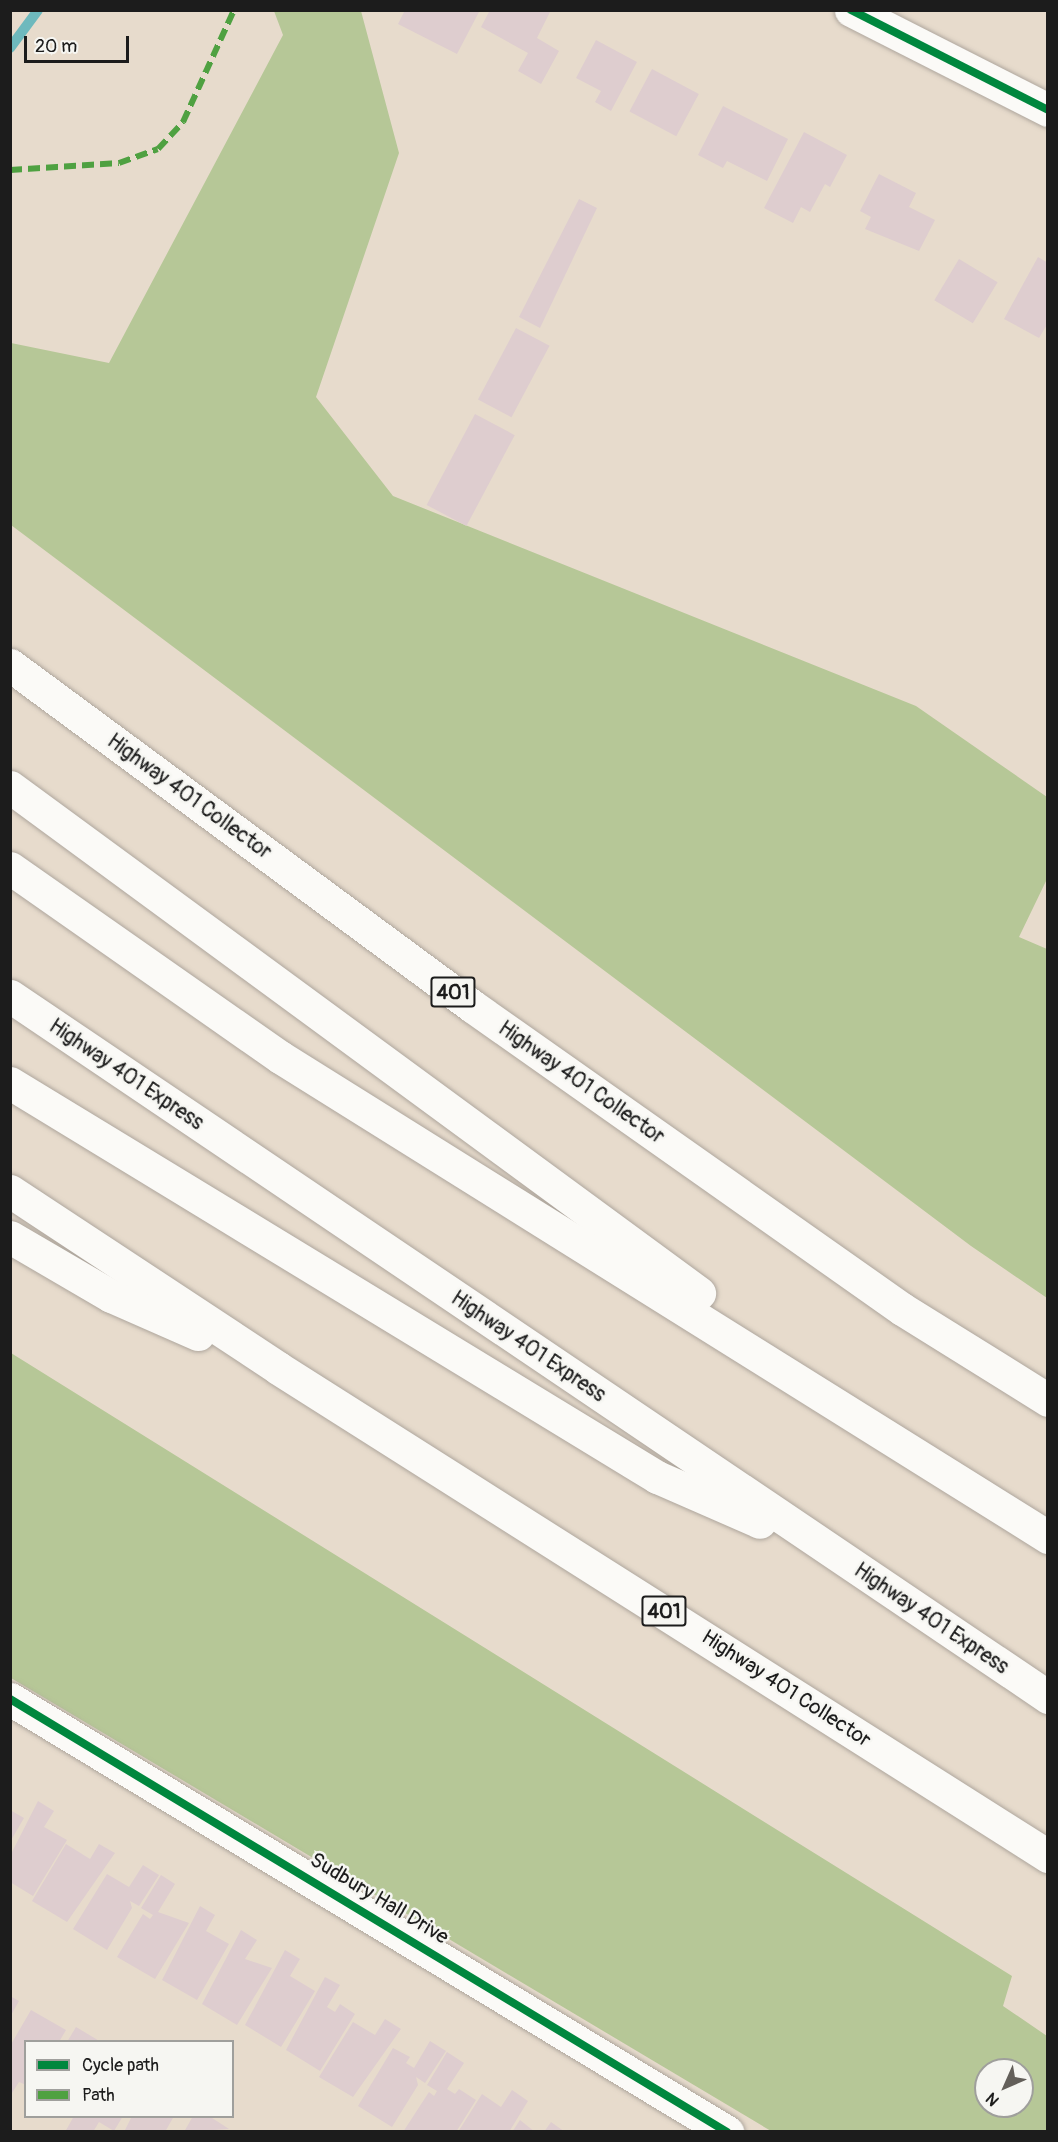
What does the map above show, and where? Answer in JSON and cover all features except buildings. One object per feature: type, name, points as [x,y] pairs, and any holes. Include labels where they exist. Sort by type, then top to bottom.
[{"type":"main road","points":[[851,10],[1047,110]]},
{"type":"main road","name":"Highway 401 Collector","points":[[10,665],[472,1006],[902,1309],[1047,1400]]},
{"type":"main road","points":[[10,787],[902,1441]]},
{"type":"main road","points":[[10,868],[280,1057],[902,1441],[1047,1537]]},
{"type":"main road","name":"Highway 401 Express","points":[[10,996],[1047,1697]]},
{"type":"main road","points":[[10,1083],[657,1478],[833,1554]]},
{"type":"main road","name":"Highway 401 Collector","points":[[10,1191],[278,1368],[1047,1856]]},
{"type":"main road","points":[[10,1237],[111,1296],[278,1368]]},
{"type":"main road","name":"Sudbury Hall Drive","points":[[10,1698],[727,2132]]},
{"type":"green space","points":[[274,11],[361,11],[399,153],[316,397],[393,496],[916,706],[1047,797],[1047,879],[1019,937],[1047,949],[1047,1298],[971,1246],[11,525],[11,343],[109,363],[283,35]]},
{"type":"green space","points":[[11,1353],[1012,1976],[1003,2006],[1047,2036],[1047,2131],[771,2131],[11,1678]]},
{"type":"waterway","points":[[10,48],[38,10]]},
{"type":"marked path","points":[[10,170],[119,163],[158,149],[183,122],[234,10]]},
{"type":"cycle path","points":[[851,10],[1048,110]]},
{"type":"cycle path","points":[[10,1699],[727,2132]]}]
